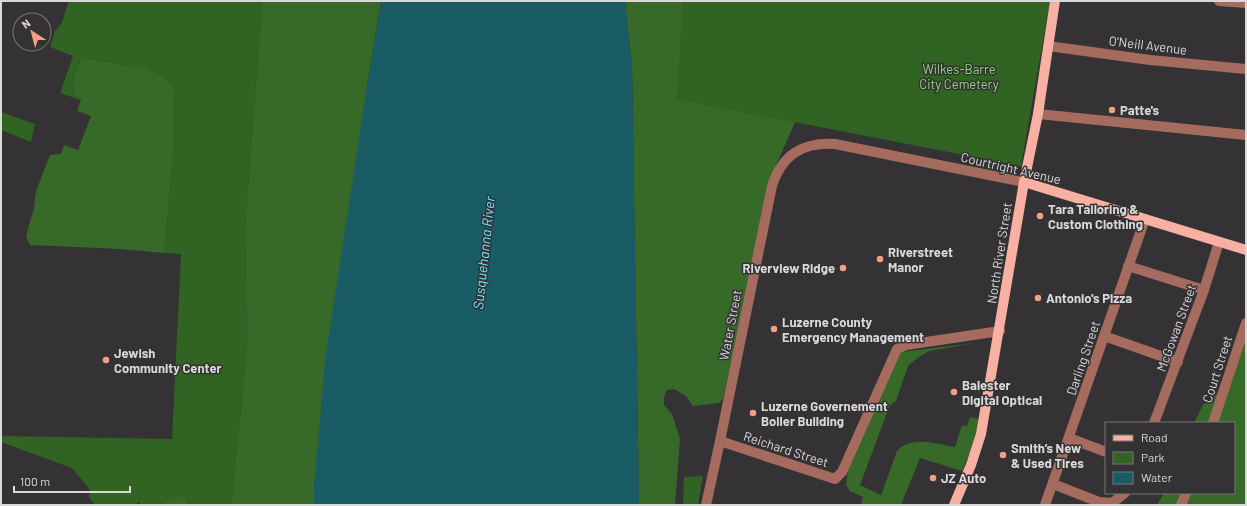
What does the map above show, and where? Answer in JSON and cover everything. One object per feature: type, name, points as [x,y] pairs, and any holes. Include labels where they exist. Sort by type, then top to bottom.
[{"type":"main road","name":"North River Street","points":[[954,505],[971,465],[981,434],[1000,331],[1024,182],[1038,114],[1055,1]]},
{"type":"main road","name":"Courtright Avenue","points":[[1024,182],[1246,250]]},
{"type":"street","points":[[1219,1],[1242,2]]},
{"type":"street","name":"O'Neill Avenue","points":[[1048,46],[1150,60],[1246,69]]},
{"type":"street","points":[[1038,114],[1246,135]]},
{"type":"street","name":"Courtright Avenue","points":[[790,156],[800,149],[810,145],[823,143],[835,144],[1024,182]]},
{"type":"street","name":"Water Street","points":[[706,505],[772,186],[779,169],[790,156]]},
{"type":"street","name":"Darling Street","points":[[1045,505],[1145,219]]},
{"type":"street","name":"McGowan Street","points":[[1154,422],[1204,290],[1219,242]]},
{"type":"street","points":[[1128,266],[1204,290]]},
{"type":"street","name":"Court Street","points":[[1213,422],[1246,323]]},
{"type":"street","name":"Reichard Street","points":[[720,442],[835,479],[842,472],[876,393],[897,349],[906,345],[1000,331]]},
{"type":"street","points":[[1104,336],[1178,362]]},
{"type":"street","points":[[1069,438],[1105,452]]},
{"type":"street","points":[[1053,484],[1099,502],[1112,503],[1124,494]]},
{"type":"street","points":[[1181,505],[1186,494]]},
{"type":"green space","points":[[69,1],[262,1],[245,226],[247,348],[231,505],[189,505],[184,495],[165,501],[165,505],[141,505],[139,502],[135,505],[95,505],[88,496],[92,492],[72,468],[1,442],[1,436],[172,439],[181,254],[164,253],[174,149],[168,81],[161,75],[144,66],[134,67],[82,57],[73,88],[81,100],[60,93],[73,56],[52,48],[52,41],[55,31],[62,22]]},
{"type":"green space","points":[[262,1],[381,1],[366,93],[314,488],[314,505],[231,505],[247,348],[245,226]]},
{"type":"green space","points":[[625,1],[683,1],[677,99],[795,122],[774,170],[723,399],[719,403],[693,406],[686,396],[674,389],[667,390],[664,397],[664,405],[672,414],[680,439],[675,505],[639,505],[632,68]]},
{"type":"green space","name":"Wilkes-Barre City Cemetery","points":[[683,1],[1050,1],[1021,166],[676,99]]},
{"type":"green space","points":[[82,57],[134,67],[144,66],[161,75],[168,81],[173,90],[174,149],[164,253],[121,249],[30,245],[26,236],[34,208],[36,191],[50,155],[61,154],[64,145],[78,150],[91,116],[77,111],[81,100],[74,90],[73,85]]},
{"type":"green space","points":[[1,112],[35,124],[31,142],[1,130]]},
{"type":"green space","points":[[1246,337],[1246,505],[1157,505],[1163,494],[1235,494],[1235,422],[1194,422],[1203,405],[1230,383]]},
{"type":"green space","points":[[975,343],[929,351],[908,366],[896,401],[890,405],[860,485],[881,495],[897,451],[903,446],[909,443],[924,442],[955,447],[962,425],[967,426],[970,417],[979,419],[977,435],[962,471],[920,458],[901,505],[861,505],[863,497],[850,491],[846,485],[848,470],[901,352]]},
{"type":"green space","points":[[703,476],[698,505],[683,505],[684,477]]},
{"type":"green space","points":[[184,495],[189,505],[165,505],[165,501]]},
{"type":"water","name":"Susquehanna River","points":[[381,1],[625,1],[632,68],[639,505],[314,505],[314,488],[325,361]]},
{"type":"place","name":"Patte's","points":[[1112,110]]},
{"type":"place","name":"Tara Tailoring & Custom Clothing","points":[[1040,216]]},
{"type":"place","name":"Riverstreet Manor","points":[[880,259]]},
{"type":"place","name":"Riverview Ridge","points":[[843,268]]},
{"type":"place","name":"Antonio's Pizza","points":[[1038,298]]},
{"type":"place","name":"Luzerne County Emergency Management","points":[[774,329]]},
{"type":"place","name":"Jewish Community Center","points":[[106,360]]},
{"type":"place","name":"Balester Digital Optical","points":[[954,392]]},
{"type":"place","name":"Luzerne Governement Boiler Building","points":[[753,413]]},
{"type":"place","name":"Smith’s New & Used Tires","points":[[1003,455]]},
{"type":"place","name":"JZ Auto","points":[[933,478]]}]
